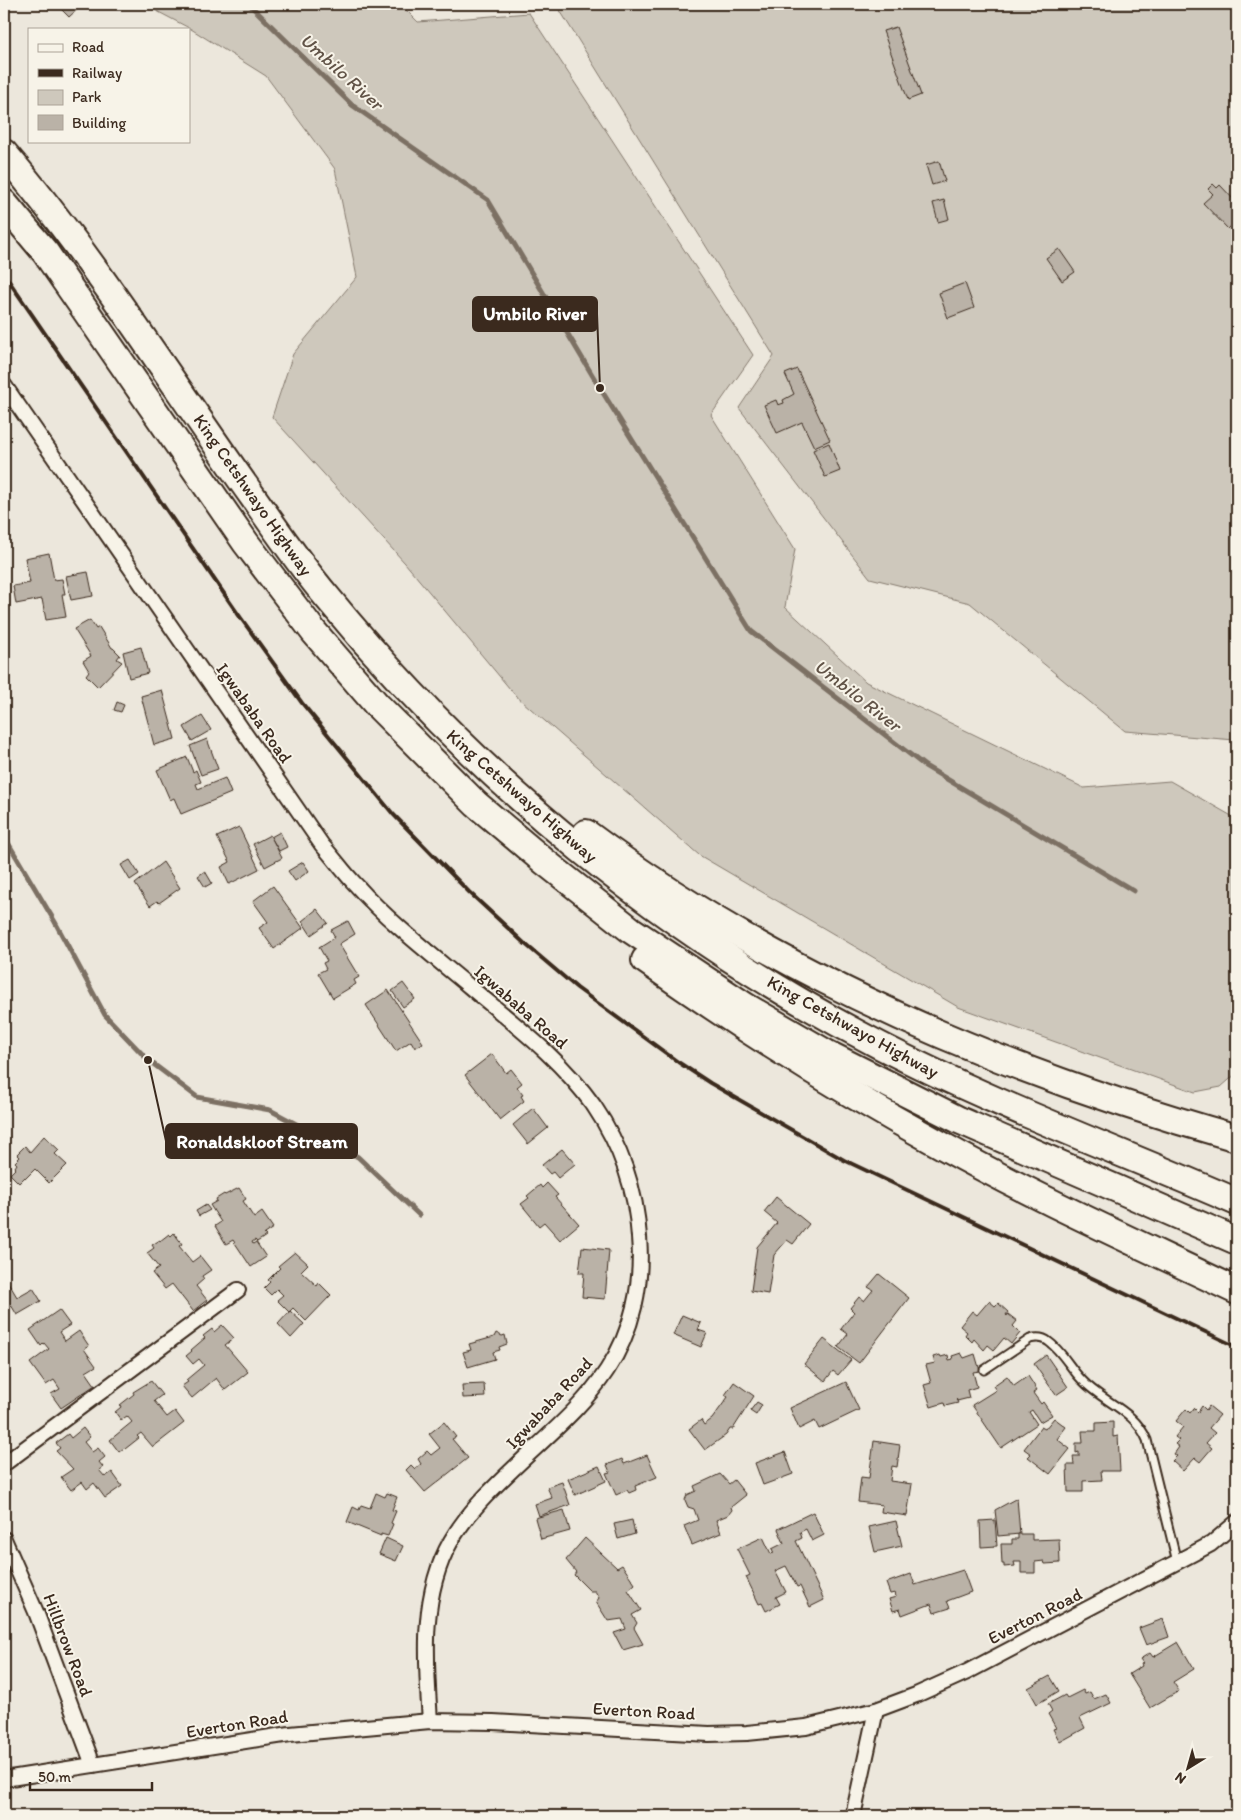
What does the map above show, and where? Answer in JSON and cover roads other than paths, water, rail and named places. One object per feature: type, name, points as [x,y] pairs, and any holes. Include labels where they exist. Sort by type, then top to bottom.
[{"type":"highway","name":"King Cetshwayo Highway","points":[[4,153],[69,233],[303,568],[402,685],[472,755],[555,829],[641,896],[720,951],[820,1013],[958,1083],[1237,1202]]},
{"type":"highway","name":"King Cetshwayo Highway","points":[[4,203],[45,252],[246,543],[314,632],[376,705],[476,804],[631,930],[745,1006],[826,1054],[958,1120],[1237,1241]]},
{"type":"highway","points":[[472,755],[507,774],[607,848],[693,905],[756,943],[838,986],[947,1038],[1020,1067],[1133,1107],[1237,1138]]},
{"type":"highway","points":[[476,804],[490,823],[560,894],[630,949],[688,991],[772,1047],[944,1147],[1064,1208],[1237,1291]]},
{"type":"street","name":"Igwababa Road","points":[[4,385],[322,845],[358,887],[380,908],[567,1072],[595,1108],[609,1131],[621,1154],[630,1181],[637,1208],[641,1260],[634,1309],[622,1341],[607,1370],[565,1419],[487,1493],[468,1515],[451,1540],[437,1570],[430,1600],[427,1644],[430,1721]]},
{"type":"street","points":[[4,1464],[238,1290]]},
{"type":"street","name":"Everton Road","points":[[4,1779],[290,1734],[430,1721],[493,1722],[709,1734],[747,1733],[806,1727],[876,1710],[916,1695],[967,1672],[1211,1544],[1237,1522]]},
{"type":"street","name":"Hillbrow Road","points":[[4,1539],[36,1612],[93,1765]]},
{"type":"street","points":[[853,1816],[876,1710]]},
{"type":"lane","points":[[984,1370],[1030,1339],[1040,1338],[1049,1342],[1082,1381],[1131,1416],[1141,1427],[1148,1440],[1177,1562]]},
{"type":"waterway","name":"Umbilo River","points":[[249,4],[352,105],[488,200],[600,388],[751,631],[925,766],[1134,891]]},
{"type":"waterway","points":[[4,836],[55,922],[105,1015],[148,1060],[197,1097],[270,1110],[358,1157],[419,1215]]},
{"type":"railway","points":[[4,274],[238,614],[302,703],[393,814],[469,892],[524,943],[577,988],[678,1062],[710,1083],[844,1160],[1237,1347]]},
{"type":"place","name":"Umbilo River","points":[[600,388]]},
{"type":"place","name":"Ronaldskloof Stream","points":[[148,1060]]}]
